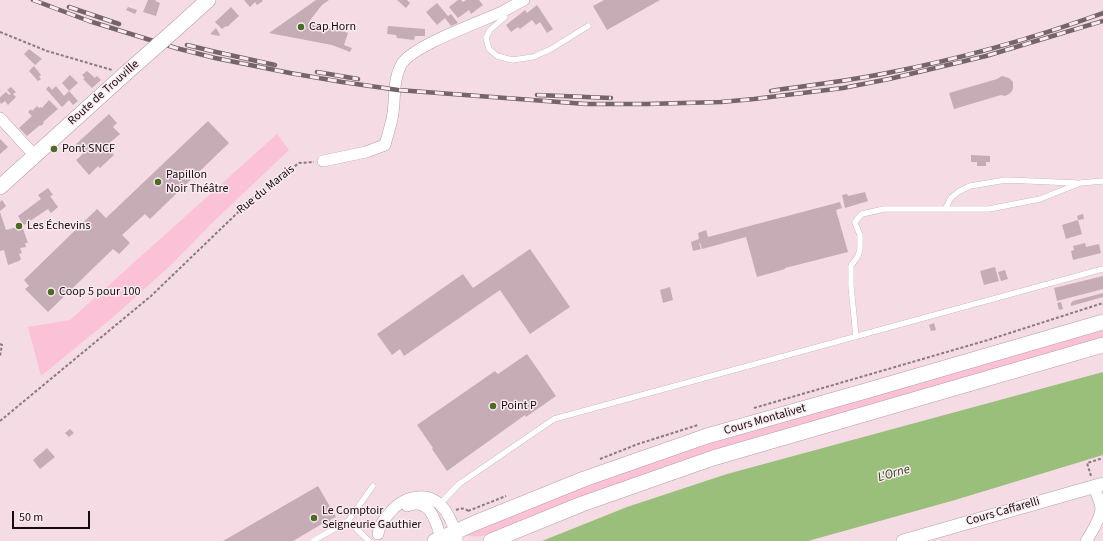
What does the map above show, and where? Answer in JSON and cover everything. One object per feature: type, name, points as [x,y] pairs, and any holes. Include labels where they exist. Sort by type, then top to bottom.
[{"type":"main road","name":"Route de Trouville","points":[[0,187],[176,29],[191,6],[208,0]]},
{"type":"main road","name":"Cours Montalivet","points":[[438,540],[456,536],[584,479],[707,436],[1103,322]]},
{"type":"main road","name":"Cours Montalivet","points":[[491,541],[582,504],[713,458],[1103,345]]},
{"type":"street","points":[[323,161],[366,152],[385,146],[392,119],[396,81],[400,67],[405,59],[420,48],[524,0]]},
{"type":"street","points":[[0,118],[35,156]]},
{"type":"street","points":[[1086,541],[1097,522],[1100,512],[1099,485]]},
{"type":"street","name":"Cours Caffarelli","points":[[903,541],[1099,485]]},
{"type":"street","points":[[373,539],[379,527],[392,509],[407,499],[413,497],[429,498],[440,504],[447,514],[456,536]]},
{"type":"street","points":[[373,539],[401,509],[415,504],[425,506],[431,512],[436,520],[438,540]]},
{"type":"lane","points":[[503,11],[505,17],[490,30],[486,38],[489,48],[497,56],[512,60],[533,57],[552,49],[588,26]]},
{"type":"lane","points":[[946,209],[952,198],[958,192],[970,186],[1006,180],[1080,183],[1103,181]]},
{"type":"lane","points":[[856,337],[851,286],[851,266],[858,256],[860,249],[860,235],[855,223],[862,214],[884,209],[990,209],[1040,199],[1080,183]]},
{"type":"lane","points":[[440,504],[459,484],[554,419],[1103,269]]},
{"type":"lane","points":[[313,541],[348,521],[373,486]]},
{"type":"lane","points":[[348,521],[373,539]]},
{"type":"path","points":[[0,32],[47,51],[125,74]]},
{"type":"path","name":"Rue du Marais","points":[[0,421],[151,296],[256,195],[299,163],[323,161]]},
{"type":"path","points":[[0,344],[2,345],[0,356]]},
{"type":"path","points":[[1087,463],[1103,458]]},
{"type":"path","points":[[454,511],[463,509],[470,512]]},
{"type":"shaded area","points":[[277,134],[289,150],[214,221],[172,264],[112,318],[41,376],[28,327],[70,320]]},
{"type":"shaded area","points":[[1103,328],[1103,339],[494,533],[484,536],[465,535],[546,500],[678,453]]},
{"type":"water","name":"L'Orne","points":[[1103,372],[1103,455],[955,500],[808,541],[542,541],[627,507],[727,474]]},
{"type":"building","points":[[148,0],[156,0],[155,1],[160,3],[156,16],[143,12]]},
{"type":"building","points":[[244,0],[263,1],[257,5],[255,2],[250,7]]},
{"type":"building","name":"Cap Horn","points":[[316,0],[329,0],[322,5],[308,24],[348,33],[344,45],[352,48],[350,52],[332,45],[269,33]]},
{"type":"building","points":[[397,0],[407,0],[410,3],[406,8]]},
{"type":"building","points":[[458,0],[463,2],[466,0],[479,0],[483,5],[471,14],[469,10],[458,18],[449,7]]},
{"type":"building","points":[[604,0],[660,0],[607,30],[593,6]]},
{"type":"building","points":[[437,3],[448,16],[451,14],[458,23],[451,26],[445,18],[437,25],[426,12]]},
{"type":"building","points":[[537,5],[553,29],[547,33],[540,22],[536,25],[532,20],[520,29],[518,27],[511,32],[506,25],[525,10],[527,13]]},
{"type":"building","points":[[128,7],[137,10],[135,14],[126,10]]},
{"type":"building","points":[[231,7],[239,16],[227,27],[226,26],[222,29],[215,22]]},
{"type":"building","points":[[388,26],[425,29],[425,36],[415,36],[414,40],[397,38],[396,35],[387,34]]},
{"type":"building","points":[[216,28],[220,35],[219,36],[210,34]]},
{"type":"building","points":[[29,49],[42,59],[35,65],[24,54]]},
{"type":"building","points":[[34,66],[41,75],[39,77],[41,79],[38,81],[29,71]]},
{"type":"building","points":[[87,71],[95,78],[97,76],[101,80],[92,88],[83,79],[85,78],[82,75]]},
{"type":"building","points":[[70,75],[78,83],[69,91],[62,83]]},
{"type":"building","points":[[1002,76],[1009,78],[1013,82],[1012,91],[1009,94],[954,109],[949,93],[997,79]]},
{"type":"building","points":[[49,86],[52,90],[56,86],[64,96],[69,91],[78,101],[73,105],[69,100],[62,107],[46,89]]},
{"type":"building","points":[[11,87],[16,92],[13,94],[16,97],[8,105],[5,101],[1,104],[0,97],[6,92],[9,95],[11,94],[7,90]]},
{"type":"building","points":[[49,100],[58,109],[43,122],[44,123],[41,126],[40,125],[27,136],[19,128],[32,116],[28,112],[31,109],[32,111],[37,106],[42,108]]},
{"type":"building","points":[[109,114],[117,123],[113,127],[120,134],[106,146],[114,155],[100,168],[98,166],[89,175],[76,160],[85,152],[84,150],[80,153],[74,146]]},
{"type":"building","points":[[208,121],[229,143],[150,219],[145,214],[122,235],[130,243],[119,254],[113,249],[48,312],[25,289],[29,286],[24,280],[97,209],[106,218]]},
{"type":"building","points":[[0,139],[8,147],[0,154]]},
{"type":"building","points":[[971,155],[990,156],[990,162],[986,162],[986,166],[977,166],[977,162],[971,162]]},
{"type":"building","name":"Les Échevins","points":[[48,188],[53,195],[50,196],[58,207],[51,213],[48,209],[22,226],[28,243],[25,243],[26,247],[20,248],[22,253],[19,254],[21,259],[8,265],[4,250],[0,251],[0,212],[6,230],[17,227],[16,225],[21,221],[18,216],[41,199],[38,195]]},
{"type":"building","points":[[865,192],[868,201],[845,208],[842,195],[847,194],[848,196]]},
{"type":"building","points":[[2,200],[6,206],[0,211],[0,202]]},
{"type":"building","points":[[840,202],[842,208],[836,210],[848,252],[785,268],[757,277],[746,237],[702,249],[699,243],[701,249],[693,251],[691,242],[699,239],[698,233],[706,230],[708,237]]},
{"type":"building","points":[[1083,214],[1084,219],[1078,220],[1077,216]]},
{"type":"building","points":[[1078,220],[1082,234],[1066,239],[1062,225]]},
{"type":"building","points":[[1085,243],[1086,247],[1099,244],[1101,253],[1073,260],[1071,251],[1074,250],[1073,246]]},
{"type":"building","points":[[530,249],[570,307],[530,334],[500,290],[404,356],[400,349],[392,355],[377,334],[463,274],[473,288]]},
{"type":"building","points":[[995,267],[999,281],[984,285],[980,271]]},
{"type":"building","points":[[1005,270],[1008,279],[1001,281],[998,272]]},
{"type":"building","points":[[1103,276],[1103,289],[1057,301],[1054,288]]},
{"type":"building","points":[[670,287],[673,300],[663,303],[660,290]]},
{"type":"building","points":[[1103,293],[1103,297],[1071,306],[1073,301]]},
{"type":"building","points":[[1061,302],[1063,309],[1059,310],[1057,303]]},
{"type":"building","points":[[934,323],[936,330],[931,331],[929,325]]},
{"type":"building","name":"Point P","points":[[527,354],[556,396],[526,417],[525,415],[447,471],[417,425],[495,371],[498,374]]},
{"type":"building","points":[[70,429],[74,433],[69,437],[65,433]]},
{"type":"building","points":[[47,448],[55,457],[40,469],[33,460]]},
{"type":"building","points":[[318,486],[336,517],[328,523],[327,521],[293,541],[223,541]]},
{"type":"railway","points":[[33,0],[89,21],[176,48],[215,58],[290,73],[398,90],[586,104],[721,102],[843,88],[889,79],[986,56],[1103,21]]},
{"type":"railway","points":[[69,7],[119,24]]},
{"type":"railway","points":[[771,91],[858,78],[941,61],[1023,39],[1103,13]]},
{"type":"railway","points":[[187,45],[275,65]]},
{"type":"railway","points":[[317,72],[358,79]]},
{"type":"railway","points":[[537,95],[611,98]]},
{"type":"place","name":"Cap Horn","points":[[301,27]]},
{"type":"place","name":"Pont SNCF","points":[[54,149]]},
{"type":"place","name":"Papillon Noir Théâtre","points":[[158,182]]},
{"type":"place","name":"Les Échevins","points":[[19,226]]},
{"type":"place","name":"Coop 5 pour 100","points":[[51,292]]},
{"type":"place","name":"Point P","points":[[493,406]]},
{"type":"place","name":"Le Comptoir Seigneurie Gauthier","points":[[314,518]]}]
